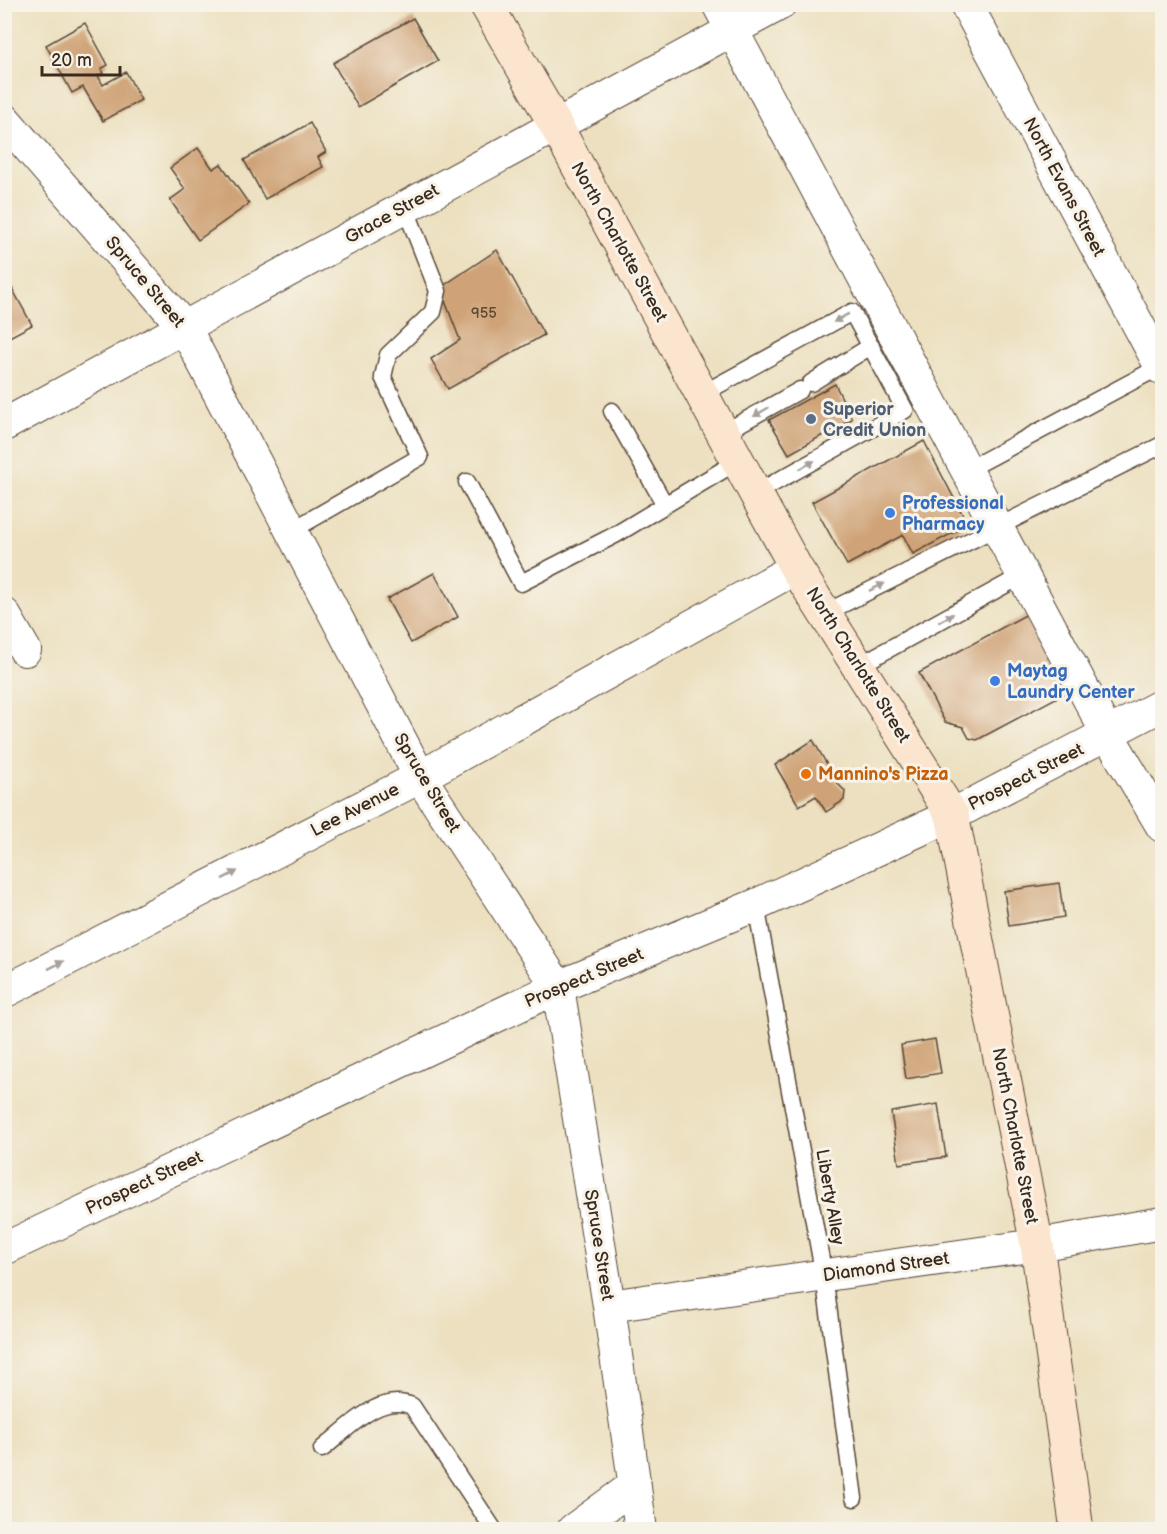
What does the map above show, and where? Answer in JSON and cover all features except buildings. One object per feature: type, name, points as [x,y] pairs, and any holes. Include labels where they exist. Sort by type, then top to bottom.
[{"type":"main road","name":"North Charlotte Street","points":[[486,4],[555,124],[796,568],[952,815],[1037,1245],[1077,1530]]},
{"type":"street","name":"Grace Street","points":[[4,425],[555,124],[724,17],[780,4]]},
{"type":"street","name":"North Evans Street","points":[[966,4],[1162,367]]},
{"type":"street","points":[[724,17],[1108,735],[1162,826]]},
{"type":"street","name":"Spruce Street","points":[[4,119],[185,328],[420,777],[558,987],[609,1306],[641,1530]]},
{"type":"street","name":"Lee Avenue","points":[[4,992],[420,777],[796,568]]},
{"type":"street","points":[[4,614],[25,650]]},
{"type":"street","name":"Prospect Street","points":[[4,1249],[558,987],[756,905],[952,815],[1162,705]]},
{"type":"street","name":"Diamond Street","points":[[609,1306],[1037,1245],[1162,1223]]},
{"type":"street","points":[[573,1530],[635,1485]]},
{"type":"lane","points":[[291,531],[420,457],[383,377],[388,355],[433,312],[438,291],[405,207]]},
{"type":"lane","points":[[702,394],[852,312],[871,346],[905,410],[756,493]]},
{"type":"lane","points":[[467,482],[521,583],[615,535],[665,505],[731,447],[805,387],[871,346]]},
{"type":"lane","points":[[967,470],[1162,367]]},
{"type":"lane","points":[[612,411],[665,505]]},
{"type":"lane","points":[[825,613],[1162,445]]},
{"type":"lane","points":[[858,666],[1023,575]]},
{"type":"lane","name":"Liberty Alley","points":[[756,905],[824,1276],[854,1498]]},
{"type":"lane","points":[[322,1449],[381,1403],[399,1401],[411,1406],[494,1530]]},
{"type":"place","name":"Superior Credit Union","points":[[811,419]]},
{"type":"place","name":"Professional Pharmacy","points":[[890,513]]},
{"type":"place","name":"Maytag Laundry Center","points":[[995,681]]},
{"type":"place","name":"Mannino's Pizza","points":[[806,774]]}]
